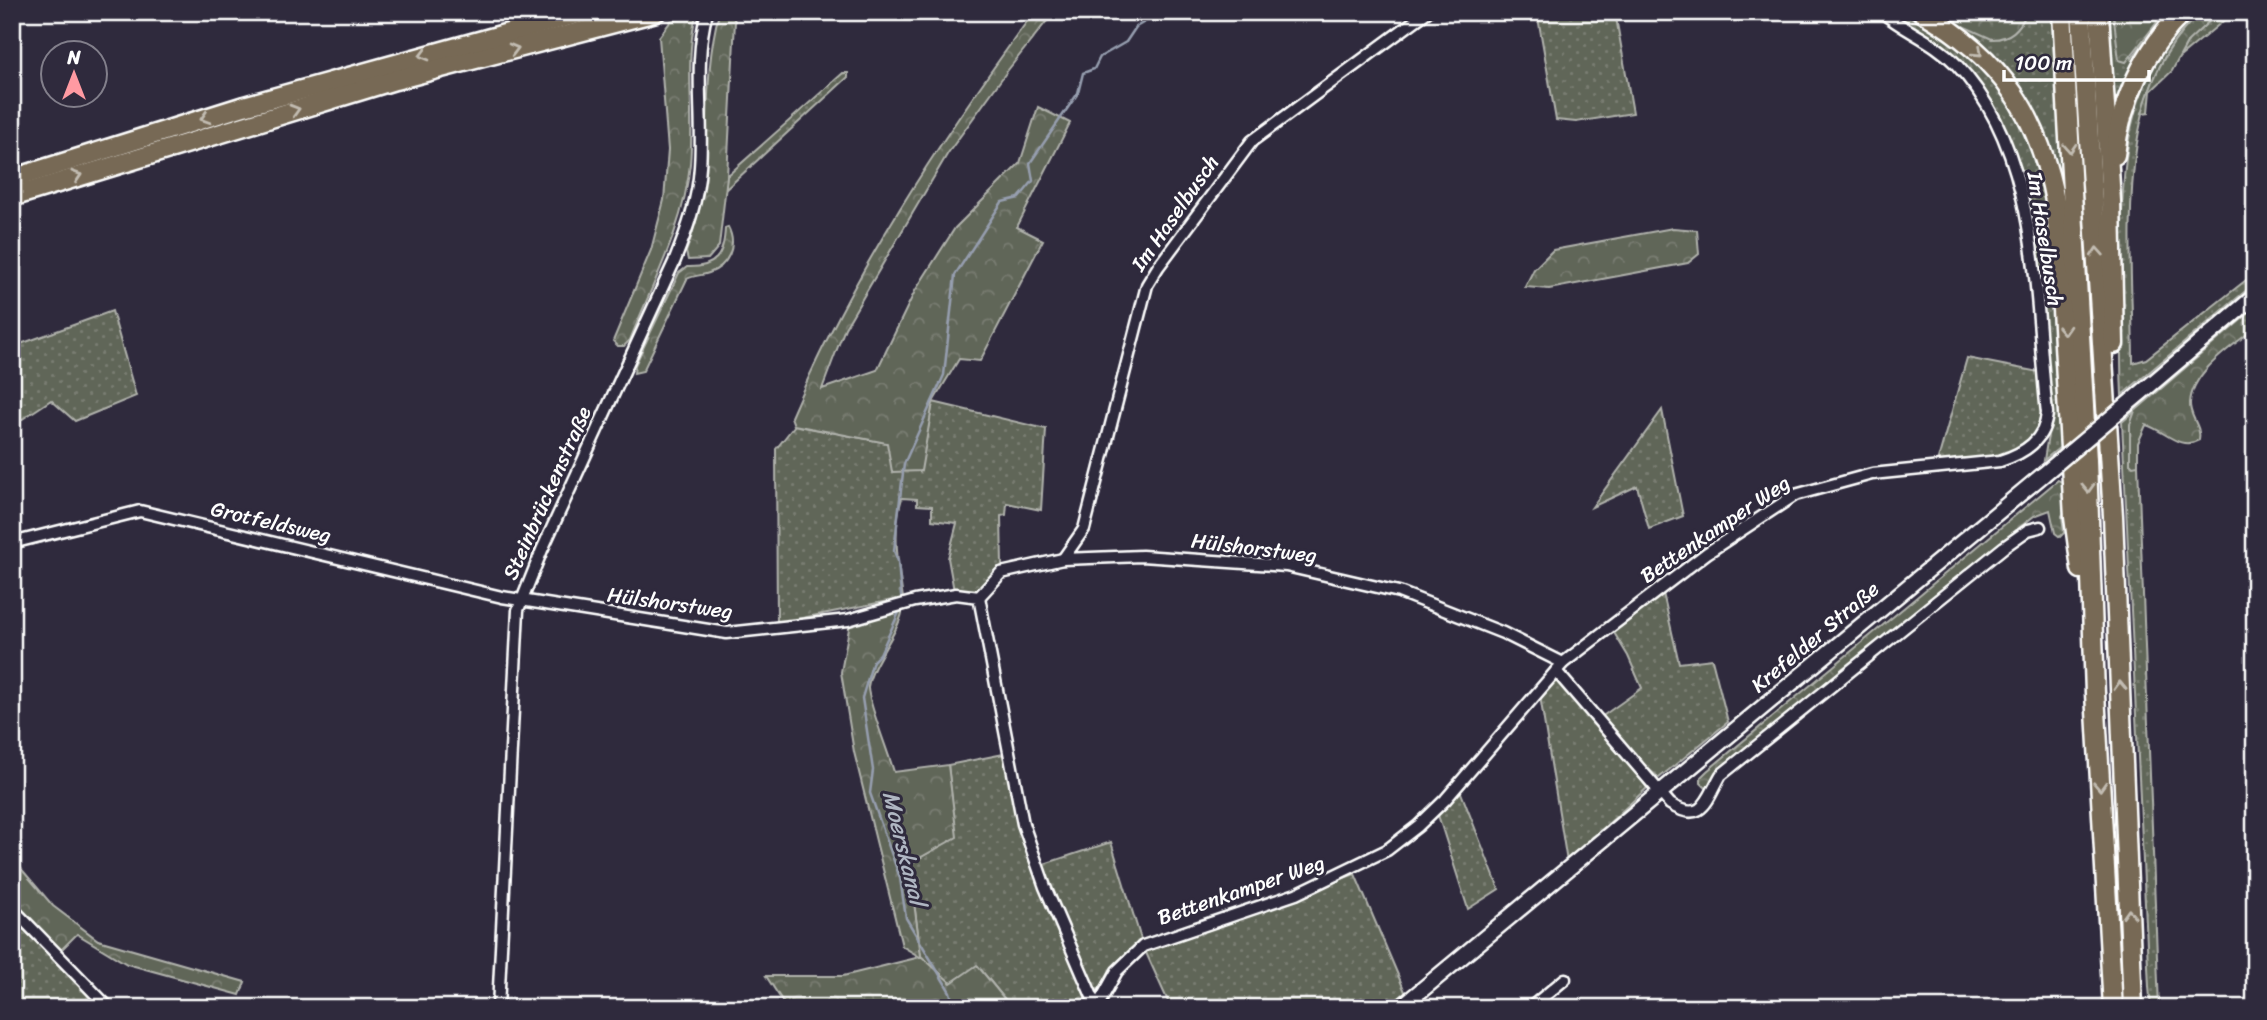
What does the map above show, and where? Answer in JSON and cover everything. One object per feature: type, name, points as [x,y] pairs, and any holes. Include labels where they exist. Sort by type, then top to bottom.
[{"type":"highway","points":[[12,179],[257,102],[584,12]]},
{"type":"highway","points":[[12,197],[395,80],[656,12]]},
{"type":"highway","points":[[1922,12],[1966,41],[2014,91],[2040,141],[2049,167],[2056,206],[2074,517],[2088,663],[2095,694]]},
{"type":"highway","points":[[2054,12],[2066,80]]},
{"type":"highway","points":[[2062,12],[2113,1008]]},
{"type":"highway","points":[[2081,12],[2113,516],[2133,1008]]},
{"type":"highway","points":[[2099,12],[2113,284],[2113,516]]},
{"type":"highway","points":[[2113,284],[2116,232],[2115,151],[2122,122],[2143,65],[2183,12]]},
{"type":"main road","name":"Krefelder Straße","points":[[1400,1008],[2255,296]]},
{"type":"street","name":"Steinbrückenstraße","points":[[498,1008],[521,598],[670,271],[691,216],[700,167],[699,74],[703,30],[708,12]]},
{"type":"street","name":"Im Haselbusch","points":[[1063,559],[1084,529],[1147,285],[1158,267],[1252,141],[1427,12]]},
{"type":"street","name":"Im Haselbusch","points":[[1882,12],[1941,50],[1965,76],[1997,124],[2022,195],[2047,413],[2046,426],[2039,438],[2017,456],[2000,461],[1960,465]]},
{"type":"street","name":"Bettenkamper Weg","points":[[1097,1008],[1117,971],[1143,946],[1296,894],[1354,869],[1387,850],[1445,800],[1559,667],[1707,553],[1795,495],[1872,474],[1960,465]]},
{"type":"street","name":"Grotfeldsweg","points":[[12,543],[139,511],[502,597],[521,598]]},
{"type":"street","points":[[1559,667],[1661,793],[1683,812],[1695,812],[1706,805],[1721,775],[2004,547],[2028,530],[2040,527]]},
{"type":"street","name":"Hülshorstweg","points":[[521,598],[727,633],[848,621],[915,601],[956,594],[979,597],[1001,573],[1063,559],[1142,556],[1286,566],[1399,592],[1503,632],[1559,667]]},
{"type":"street","points":[[979,597],[1023,824],[1045,887],[1097,1008]]},
{"type":"street","points":[[12,908],[108,1008]]},
{"type":"street","points":[[1530,1008],[1564,979]]},
{"type":"green space","points":[[730,12],[735,21],[727,176],[719,246],[708,259],[688,260],[686,252],[702,191],[713,44],[719,13]]},
{"type":"green space","points":[[1034,12],[1058,12],[1046,22],[1008,70],[948,153],[845,328],[822,389],[877,370],[915,291],[955,228],[1020,163],[1038,107],[1070,123],[1017,227],[1043,240],[980,361],[959,359],[933,402],[921,471],[892,472],[887,443],[794,425],[791,417],[842,310],[900,208],[965,108]]},
{"type":"green space","points":[[1537,12],[1615,12],[1633,113],[1576,122],[1556,120]]},
{"type":"green space","points":[[1886,12],[1918,21],[1979,65],[2003,92],[2020,121],[2033,152],[2042,185],[2047,220],[2064,444],[2044,460],[2050,423],[2022,179],[1966,72]]},
{"type":"green space","points":[[1931,12],[2027,12],[2014,32],[1992,39]]},
{"type":"green space","points":[[2027,12],[2051,12],[2064,197],[2060,196],[2058,169],[2053,169],[2032,113],[1934,14],[1972,27],[1992,39],[2018,27]]},
{"type":"green space","points":[[2109,12],[2113,12],[2113,18],[2132,58],[2165,12],[2178,12],[2116,125]]},
{"type":"green space","points":[[2113,12],[2165,12],[2126,62],[2119,60]]},
{"type":"green space","points":[[2196,12],[2202,12],[2173,44],[2152,83],[2140,128],[2133,176],[2131,225],[2133,363],[2146,359],[2255,273],[2255,283],[2122,395],[2122,200],[2130,132],[2139,99],[2152,68],[2171,39]]},
{"type":"green space","points":[[2202,12],[2219,12],[2188,41],[2172,71],[2151,91],[2149,112],[2142,113],[2164,58],[2181,33]]},
{"type":"green space","points":[[2219,12],[2234,12],[2180,57],[2188,41]]},
{"type":"green space","points":[[696,15],[690,70],[691,127],[687,187],[666,254],[630,340],[624,346],[618,346],[613,341],[651,250],[664,200],[668,150],[659,37],[671,21]]},
{"type":"green space","points":[[843,73],[848,73],[848,77],[725,190],[727,176]]},
{"type":"green space","points":[[728,227],[732,241],[726,260],[716,270],[687,279],[643,371],[634,373],[635,365],[679,273],[687,267],[712,262],[723,246],[725,228]]},
{"type":"green space","points":[[1673,228],[1697,230],[1699,254],[1688,263],[1549,289],[1525,287],[1534,269],[1553,250]]},
{"type":"green space","points":[[2255,308],[2255,328],[2215,360],[2192,391],[2190,408],[2199,430],[2199,440],[2192,443],[2179,442],[2146,425],[2138,443],[2138,465],[2133,466],[2130,463],[2130,425],[2135,411]]},
{"type":"green space","points":[[112,311],[136,396],[75,421],[51,400],[12,426],[12,347]]},
{"type":"green space","points":[[1967,358],[2039,372],[2044,404],[2043,422],[2037,436],[2014,453],[1999,458],[1937,463]]},
{"type":"green space","points":[[933,402],[1046,429],[1041,510],[1007,503],[1006,515],[1001,516],[1002,565],[982,589],[954,591],[948,558],[957,523],[932,520],[932,506],[917,505],[917,499],[902,498],[897,535],[903,598],[777,623],[776,449],[795,425],[887,443],[920,471]]},
{"type":"green space","points":[[1662,410],[1683,516],[1649,529],[1637,486],[1592,507]]},
{"type":"green space","points":[[2135,411],[2130,425],[2130,463],[2138,465],[2159,1008],[2151,1008],[2149,987],[2122,422]]},
{"type":"green space","points":[[2058,480],[2065,484],[2066,509],[2062,516],[2064,533],[2060,537],[2055,533],[2050,510],[2034,516],[1843,668],[1716,776],[1707,789],[1701,783],[1701,777],[1707,771]]},
{"type":"green space","points":[[1666,590],[1663,593],[1679,663],[1712,659],[1728,722],[1659,778],[1615,740],[1647,788],[1567,862],[1540,696],[1556,679],[1597,720],[1642,688],[1628,656],[1610,626]]},
{"type":"green space","points":[[903,607],[898,625],[870,678],[869,693],[894,772],[948,765],[957,837],[909,864],[921,956],[951,983],[977,965],[1012,1008],[787,1008],[766,976],[843,976],[920,957],[902,946],[854,752],[841,672],[850,623]]},
{"type":"green space","points":[[1009,753],[1038,866],[1111,842],[1143,946],[1095,992],[1093,1008],[1012,1008],[978,966],[951,983],[921,957],[909,864],[956,837],[948,765]]},
{"type":"green space","points":[[1460,790],[1499,889],[1468,909],[1438,815],[1427,822]]},
{"type":"green space","points":[[1387,853],[1341,879],[1355,874],[1406,994],[1389,1008],[1171,1008],[1143,946]]},
{"type":"green space","points":[[12,858],[53,906],[98,940],[245,982],[240,995],[127,964],[77,934],[59,952],[12,900]]},
{"type":"green space","points":[[14,920],[94,997],[104,1008],[12,1008]]},
{"type":"waterway","name":"Moerskanal","points":[[901,596],[898,561],[894,551],[904,464],[944,375],[955,275],[1002,202],[1019,198],[1033,181],[1030,163],[1078,93],[1083,73],[1094,69],[1100,57],[1126,42],[1136,27],[1162,12]]},
{"type":"waterway","name":"Moerskanal","points":[[901,608],[880,654],[873,661],[862,698],[873,770],[870,793],[900,878],[906,918],[950,992],[954,1008]]}]
